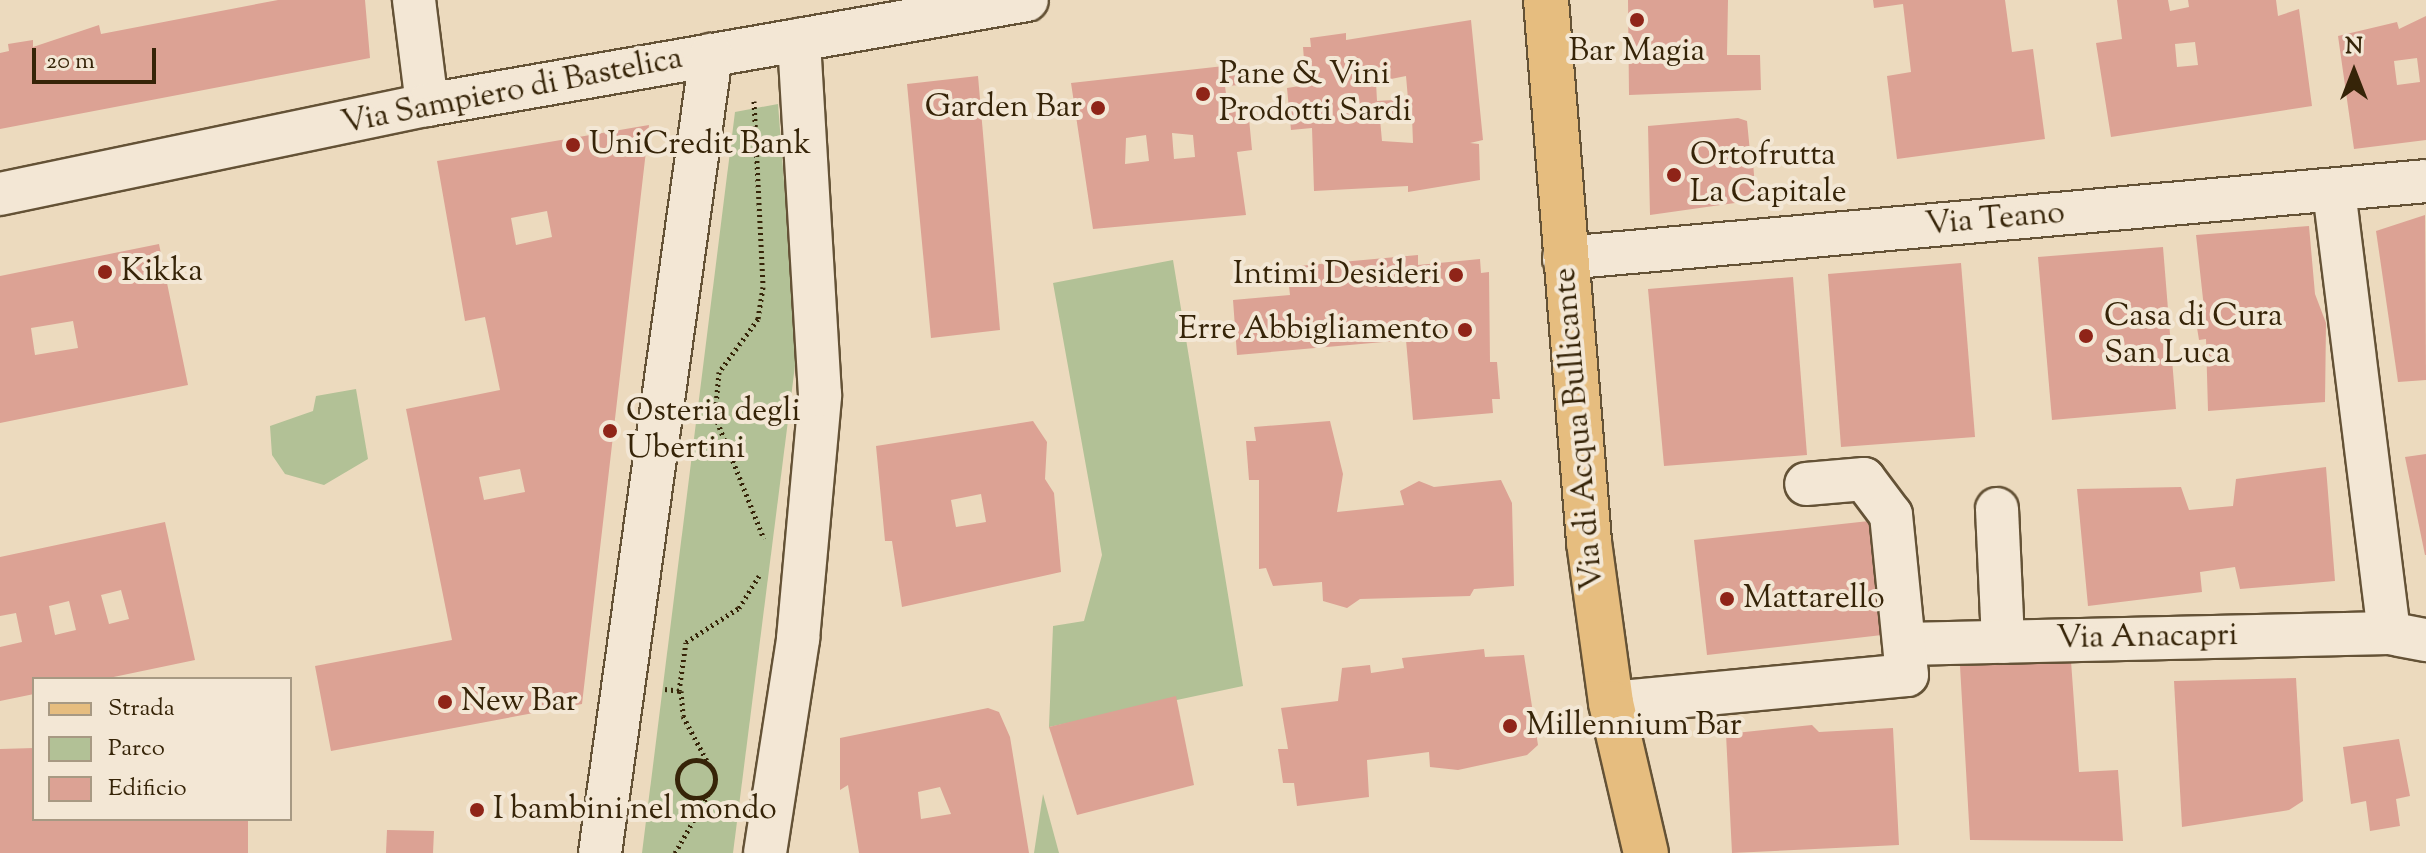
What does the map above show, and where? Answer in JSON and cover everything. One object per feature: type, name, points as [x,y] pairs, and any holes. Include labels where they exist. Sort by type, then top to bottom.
[{"type":"main road","name":"Via di Acqua Bullicante","points":[[1546,0],[1564,258],[1611,703],[1646,853]]},
{"type":"street","points":[[414,0],[427,105]]},
{"type":"street","name":"Via Sampiero di Bastelica","points":[[0,194],[427,105],[1027,0]]},
{"type":"street","points":[[765,853],[798,639],[820,408],[799,40]]},
{"type":"street","points":[[600,853],[626,684],[711,55]]},
{"type":"street","name":"Via Teano","points":[[1564,258],[2426,181]]},
{"type":"street","name":"Via Anacapri","points":[[1905,644],[2407,636],[2334,191]]},
{"type":"street","points":[[1611,703],[1907,675],[1891,515],[1864,479],[1806,484]]},
{"type":"street","points":[[1997,509],[2003,642]]},
{"type":"path","points":[[754,101],[763,287],[758,319],[719,372],[715,416],[763,548]]},
{"type":"path","points":[[675,853],[716,780],[683,716],[679,691],[686,642],[739,608],[761,567]]},
{"type":"path","points":[[626,684],[679,691]]},
{"type":"path","points":[[708,763],[684,764],[677,781],[687,797],[711,792]]},
{"type":"green space","points":[[778,104],[797,350],[733,853],[642,853],[735,112]]},
{"type":"green space","points":[[1173,260],[1243,686],[1049,727],[1053,626],[1084,621],[1102,555],[1053,283]]},
{"type":"green space","points":[[356,389],[368,459],[324,485],[285,474],[272,455],[270,426],[313,411],[316,396]]},
{"type":"green space","points":[[1043,794],[1059,853],[1034,853]]},
{"type":"building","points":[[278,0],[365,0],[370,58],[0,129],[0,53],[9,51],[8,44],[33,40],[33,47],[99,25],[101,34]]},
{"type":"building","points":[[1628,0],[1728,0],[1727,55],[1760,55],[1761,90],[1629,95]]},
{"type":"building","points":[[1873,0],[2005,0],[2012,52],[2033,49],[2045,139],[1897,159],[1887,76],[1911,72],[1903,4],[1874,8]]},
{"type":"building","points":[[2117,0],[2168,0],[2170,11],[2189,7],[2188,0],[2276,0],[2278,16],[2299,9],[2312,106],[2111,137],[2096,43],[2122,39]],"holes":[[[2195,42],[2198,65],[2177,67],[2175,44]]]},
{"type":"building","points":[[2426,16],[2426,140],[2354,149],[2338,36],[2397,22],[2399,29]],"holes":[[[2417,58],[2420,82],[2397,85],[2394,61]]]},
{"type":"building","points":[[1471,20],[1483,140],[1470,143],[1479,144],[1480,180],[1408,192],[1408,186],[1314,191],[1312,128],[1291,130],[1287,88],[1306,85],[1303,47],[1311,47],[1310,38],[1346,33],[1346,40]],"holes":[[[1406,76],[1408,99],[1377,101],[1376,82]],[[1412,117],[1413,143],[1382,141],[1380,119]]]},
{"type":"building","points":[[1224,66],[1225,76],[1240,75],[1241,85],[1225,86],[1228,110],[1248,108],[1252,150],[1237,152],[1246,215],[1093,229],[1071,83]],"holes":[[[1172,133],[1193,135],[1195,157],[1174,159]],[[1146,135],[1149,161],[1125,164],[1126,138]]]},
{"type":"building","points":[[978,76],[1000,330],[931,338],[907,84]]},
{"type":"building","points":[[1738,118],[1747,121],[1750,152],[1741,153],[1742,163],[1753,162],[1756,200],[1650,215],[1648,126]]},
{"type":"building","points":[[649,125],[582,704],[331,751],[315,666],[452,640],[406,409],[500,390],[485,317],[465,321],[437,161]],"holes":[[[547,211],[552,237],[516,245],[511,218]],[[520,469],[525,492],[484,500],[479,477]]]},
{"type":"building","points":[[2425,215],[2426,380],[2398,382],[2376,231]]},
{"type":"building","points":[[2309,226],[2315,294],[2326,323],[2325,402],[2208,411],[2206,339],[2199,340],[2194,309],[2204,308],[2196,235]]},
{"type":"building","points":[[159,244],[188,385],[0,423],[0,276]],"holes":[[[73,321],[78,348],[35,355],[31,328]]]},
{"type":"building","points":[[2163,247],[2176,409],[2052,420],[2038,257]]},
{"type":"building","points":[[1418,255],[1418,265],[1480,259],[1481,273],[1489,272],[1490,362],[1497,362],[1500,399],[1492,399],[1493,413],[1413,420],[1406,340],[1237,355],[1233,300],[1290,295],[1287,267]]},
{"type":"building","points":[[1961,263],[1975,437],[1841,447],[1828,274]]},
{"type":"building","points":[[1793,277],[1807,455],[1664,466],[1648,289]]},
{"type":"building","points":[[1033,421],[1047,442],[1045,479],[1054,493],[1061,572],[902,607],[892,541],[885,541],[876,446]],"holes":[[[981,494],[986,522],[956,527],[951,500]]]},
{"type":"building","points":[[1330,421],[1343,474],[1337,512],[1404,505],[1400,491],[1419,481],[1434,487],[1501,480],[1512,503],[1514,586],[1474,589],[1470,596],[1360,599],[1347,608],[1323,601],[1322,582],[1273,586],[1266,568],[1259,569],[1259,480],[1249,480],[1246,441],[1256,441],[1254,427]]},
{"type":"building","points":[[2426,454],[2426,555],[2425,555],[2405,457]]},
{"type":"building","points":[[2326,467],[2335,581],[2240,589],[2235,567],[2200,572],[2202,592],[2088,606],[2077,489],[2181,487],[2189,510],[2233,506],[2236,479]]},
{"type":"building","points":[[1869,521],[1882,635],[1707,655],[1694,540]]},
{"type":"building","points":[[165,522],[195,660],[114,677],[32,677],[32,694],[0,701],[0,647],[22,642],[16,613],[0,616],[0,557]],"holes":[[[121,590],[129,619],[109,624],[101,595]],[[69,601],[76,630],[55,635],[49,606]]]},
{"type":"building","points":[[1484,649],[1485,657],[1524,655],[1538,745],[1527,755],[1458,770],[1430,767],[1429,752],[1367,760],[1369,797],[1297,806],[1294,783],[1283,783],[1278,749],[1288,749],[1281,708],[1338,701],[1342,668],[1370,665],[1371,673],[1404,668],[1402,658]]},
{"type":"building","points":[[2071,661],[2079,772],[2118,770],[2123,841],[1970,840],[1960,666]]},
{"type":"building","points":[[2296,678],[2303,801],[2289,810],[2182,827],[2174,681]]},
{"type":"building","points":[[1176,696],[1194,785],[1077,815],[1049,727]]},
{"type":"building","points":[[988,708],[999,712],[1010,737],[1029,853],[859,853],[848,785],[840,790],[840,738]],"holes":[[[940,787],[951,814],[921,819],[918,792]]]},
{"type":"building","points":[[1812,725],[1819,732],[1893,728],[1899,845],[1732,853],[1726,734]]},
{"type":"building","points":[[2399,739],[2410,796],[2396,799],[2400,826],[2370,831],[2366,801],[2351,804],[2343,747]]},
{"type":"building","points":[[32,748],[32,821],[248,821],[248,853],[0,853],[0,749]]},
{"type":"building","points":[[387,830],[434,831],[433,853],[386,853]]},
{"type":"place","name":"Bar Magia","points":[[1637,20]]},
{"type":"place","name":"Pane & Vini Prodotti Sardi","points":[[1203,94]]},
{"type":"place","name":"Garden Bar","points":[[1098,108]]},
{"type":"place","name":"UniCredit Bank","points":[[573,145]]},
{"type":"place","name":"Ortofrutta La Capitale","points":[[1674,175]]},
{"type":"place","name":"Kikka","points":[[105,272]]},
{"type":"place","name":"Intimi Desideri","points":[[1456,275]]},
{"type":"place","name":"Erre Abbigliamento","points":[[1465,330]]},
{"type":"place","name":"Casa di Cura San Luca","points":[[2086,336]]},
{"type":"place","name":"Osteria degli Ubertini","points":[[610,431]]},
{"type":"place","name":"Mattarello","points":[[1727,599]]},
{"type":"place","name":"New Bar","points":[[445,702]]},
{"type":"place","name":"Millennium Bar","points":[[1510,726]]},
{"type":"place","name":"I bambini nel mondo","points":[[477,810]]}]
